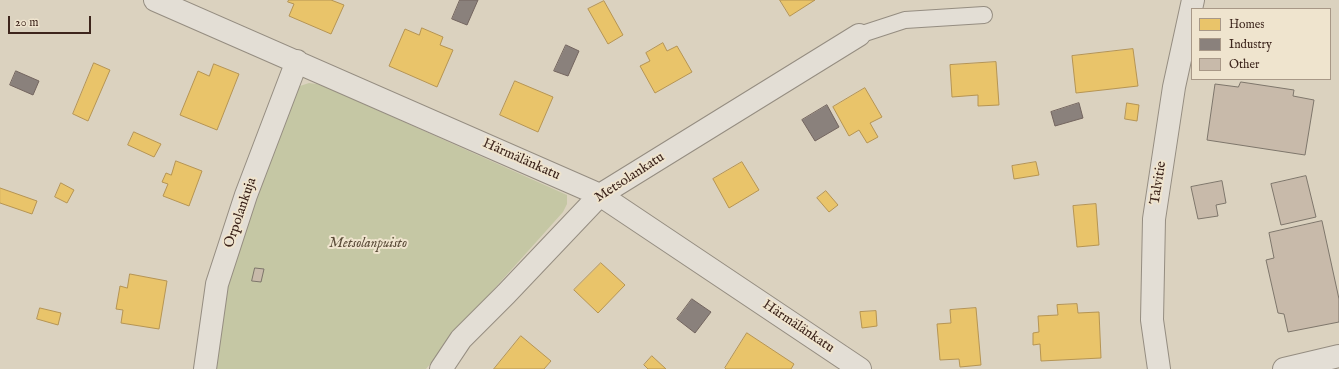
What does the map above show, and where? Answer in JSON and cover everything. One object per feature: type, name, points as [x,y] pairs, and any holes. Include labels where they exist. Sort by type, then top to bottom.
[{"type":"street","name":"Härmälänkatu","points":[[155,0],[600,195],[860,369]]},
{"type":"street","name":"Talvitie","points":[[1159,369],[1152,320],[1154,219],[1174,87],[1191,9]]},
{"type":"street","name":"Metsolankatu","points":[[441,369],[461,339],[600,195],[859,35]]},
{"type":"street","name":"Orpolankuja","points":[[205,369],[217,284],[246,196],[297,61]]},
{"type":"street","points":[[1284,369],[1339,356]]},
{"type":"lane","points":[[859,35],[904,20],[984,15]]},
{"type":"green space","name":"Metsolanpuisto","points":[[309,83],[328,88],[567,195],[567,204],[563,212],[477,308],[426,369],[210,369],[224,287],[256,187],[297,87]]},
{"type":"building: Homes","points":[[289,0],[331,0],[344,5],[331,34],[289,16],[294,4],[288,2]]},
{"type":"building: Homes","points":[[780,0],[815,0],[790,16]]},
{"type":"building: Homes","points":[[604,1],[623,35],[608,44],[588,9]]},
{"type":"building: Homes","points":[[422,28],[443,37],[440,45],[453,50],[437,87],[389,66],[405,29],[419,35]]},
{"type":"building: Homes","points":[[663,43],[667,51],[677,46],[692,72],[655,93],[640,66],[650,61],[646,53]]},
{"type":"building: Homes","points":[[1133,49],[1138,86],[1076,93],[1072,56]]},
{"type":"building: Homes","points":[[996,62],[999,105],[978,106],[978,95],[952,97],[950,65]]},
{"type":"building: Homes","points":[[94,63],[110,70],[88,121],[73,114]]},
{"type":"building: Homes","points":[[214,64],[239,74],[217,130],[180,115],[198,71],[209,76]]},
{"type":"building: Homes","points":[[515,81],[553,97],[538,132],[500,115]]},
{"type":"building: Homes","points":[[865,88],[882,117],[870,123],[878,137],[867,143],[859,130],[849,136],[833,107]]},
{"type":"building: Homes","points":[[1127,103],[1139,105],[1137,121],[1125,119]]},
{"type":"building: Homes","points":[[134,132],[161,144],[154,157],[128,145]]},
{"type":"building: Homes","points":[[176,161],[202,171],[189,206],[163,196],[168,184],[162,182],[166,173],[171,175]]},
{"type":"building: Homes","points":[[742,162],[759,190],[729,208],[713,179]]},
{"type":"building: Homes","points":[[1036,162],[1039,175],[1014,179],[1012,166]]},
{"type":"building: Homes","points":[[61,183],[74,190],[67,203],[55,197]]},
{"type":"building: Homes","points":[[0,188],[37,201],[32,214],[0,203]]},
{"type":"building: Homes","points":[[826,191],[838,205],[829,212],[817,198]]},
{"type":"building: Homes","points":[[1096,204],[1099,245],[1077,247],[1073,206]]},
{"type":"building: Homes","points":[[601,263],[625,285],[598,313],[574,290]]},
{"type":"building: Homes","points":[[130,274],[167,281],[159,329],[121,323],[123,310],[116,309],[120,286],[127,288]]},
{"type":"building: Homes","points":[[1077,304],[1078,313],[1099,312],[1101,358],[1041,361],[1040,344],[1033,345],[1033,333],[1039,332],[1038,316],[1058,315],[1057,305]]},
{"type":"building: Homes","points":[[40,308],[61,313],[58,325],[37,319]]},
{"type":"building: Homes","points":[[976,308],[981,365],[960,367],[959,359],[940,360],[937,324],[951,323],[950,310]]},
{"type":"building: Homes","points":[[876,311],[877,326],[862,328],[860,312]]},
{"type":"building: Homes","points":[[747,333],[794,364],[791,369],[726,369],[725,368]]},
{"type":"building: Homes","points":[[521,336],[551,361],[544,369],[494,369]]},
{"type":"building: Homes","points":[[652,356],[666,369],[648,369],[644,365]]},
{"type":"building: Industry","points":[[460,0],[478,0],[467,25],[452,19]]},
{"type":"building: Industry","points":[[566,45],[579,51],[568,76],[554,71]]},
{"type":"building: Industry","points":[[16,71],[39,81],[33,95],[10,85]]},
{"type":"building: Industry","points":[[1079,103],[1083,118],[1055,126],[1051,112]]},
{"type":"building: Industry","points":[[827,105],[839,127],[815,141],[802,120]]},
{"type":"building: Industry","points":[[692,299],[711,312],[695,333],[677,319]]},
{"type":"building: Other","points":[[1241,82],[1294,90],[1293,96],[1314,100],[1305,155],[1207,140],[1215,84],[1238,87]]},
{"type":"building: Other","points":[[1306,176],[1316,217],[1281,225],[1271,184]]},
{"type":"building: Other","points":[[1222,181],[1226,203],[1216,205],[1218,216],[1198,219],[1191,187]]},
{"type":"building: Other","points":[[1322,221],[1339,299],[1339,322],[1288,332],[1284,314],[1278,313],[1266,260],[1274,258],[1269,233]]},
{"type":"building: Other","points":[[255,268],[264,269],[261,282],[252,281]]}]
